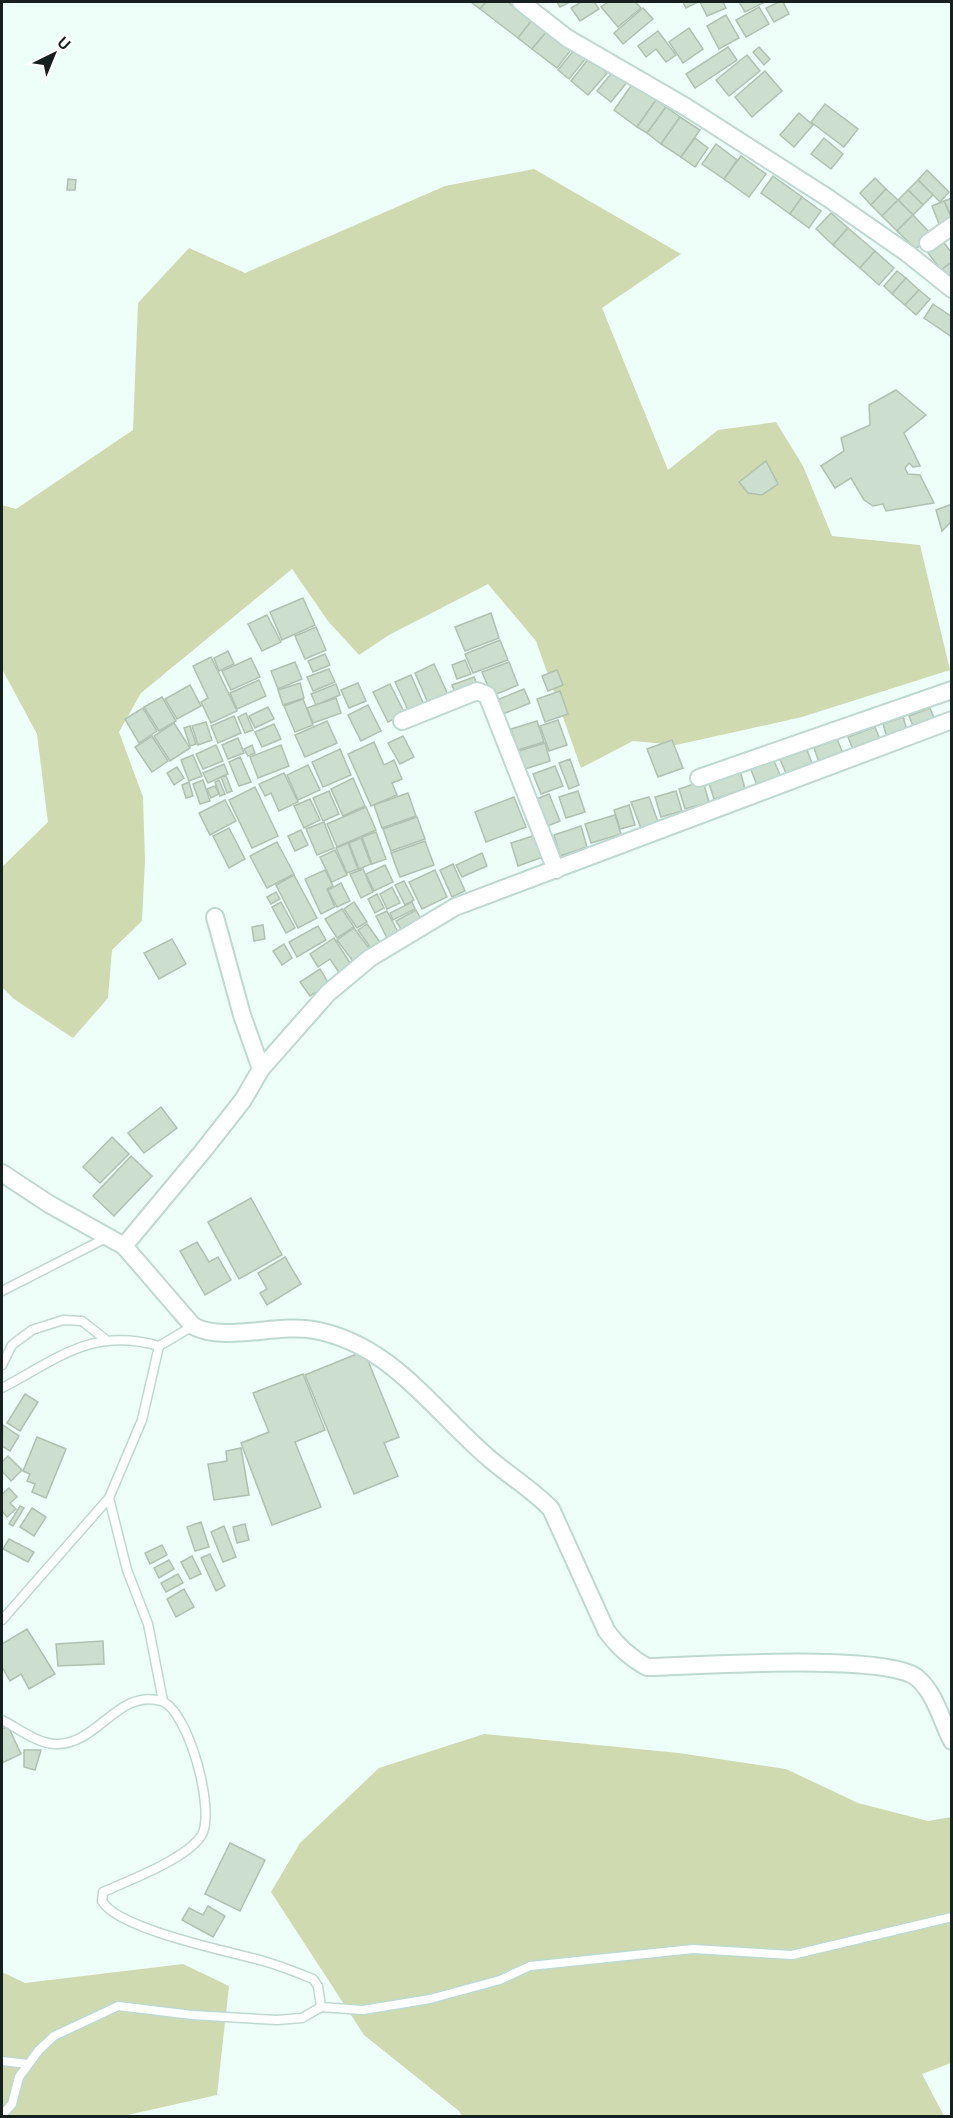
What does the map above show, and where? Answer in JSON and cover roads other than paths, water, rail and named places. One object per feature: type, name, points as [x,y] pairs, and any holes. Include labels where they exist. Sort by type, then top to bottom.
[{"type":"street","points":[[521,2],[567,38],[686,107],[828,198],[907,253],[951,289]]},
{"type":"street","points":[[928,243],[951,226]]},
{"type":"street","points":[[699,778],[951,690]]},
{"type":"street","points":[[402,721],[477,691],[487,695],[556,870]]},
{"type":"street","points":[[124,1246],[204,1151],[243,1100],[261,1069],[328,993],[370,958],[455,907],[951,720]]},
{"type":"street","points":[[215,917],[242,1015],[261,1069]]},
{"type":"street","points":[[2,1173],[49,1204],[124,1246],[193,1326],[214,1334],[259,1329],[312,1330],[343,1337],[373,1352],[421,1391],[491,1460],[537,1494],[551,1509],[606,1630],[614,1641],[638,1662],[647,1667],[763,1664],[870,1664],[890,1667],[906,1672],[922,1683],[936,1705],[951,1741]]},
{"type":"lane","points":[[2,1291],[108,1237]]},
{"type":"lane","points":[[2,1365],[12,1346],[32,1330],[63,1320],[82,1322],[105,1339]]},
{"type":"lane","points":[[2,1620],[109,1498],[142,1420],[159,1346],[193,1326]]},
{"type":"lane","points":[[2,1386],[77,1348],[105,1339],[136,1339],[159,1346]]},
{"type":"lane","points":[[109,1498],[127,1570],[150,1633],[163,1701]]},
{"type":"lane","points":[[2,1720],[48,1742],[64,1743],[86,1733],[132,1700],[146,1698],[163,1701],[175,1709],[189,1740],[198,1772],[207,1817],[206,1827],[201,1837],[190,1847],[158,1867],[103,1892],[102,1900],[118,1915],[184,1942],[261,1961],[313,1979],[318,1986],[321,2007]]},
{"type":"lane","points":[[2,2115],[12,2104],[19,2077],[54,2036],[118,2006],[192,2015],[277,2020],[302,2018],[321,2007],[363,2010],[430,1999],[500,1980],[530,1966],[693,1949],[792,1954],[951,1917]]},
{"type":"lane","points":[[2,2061],[28,2064]]}]
